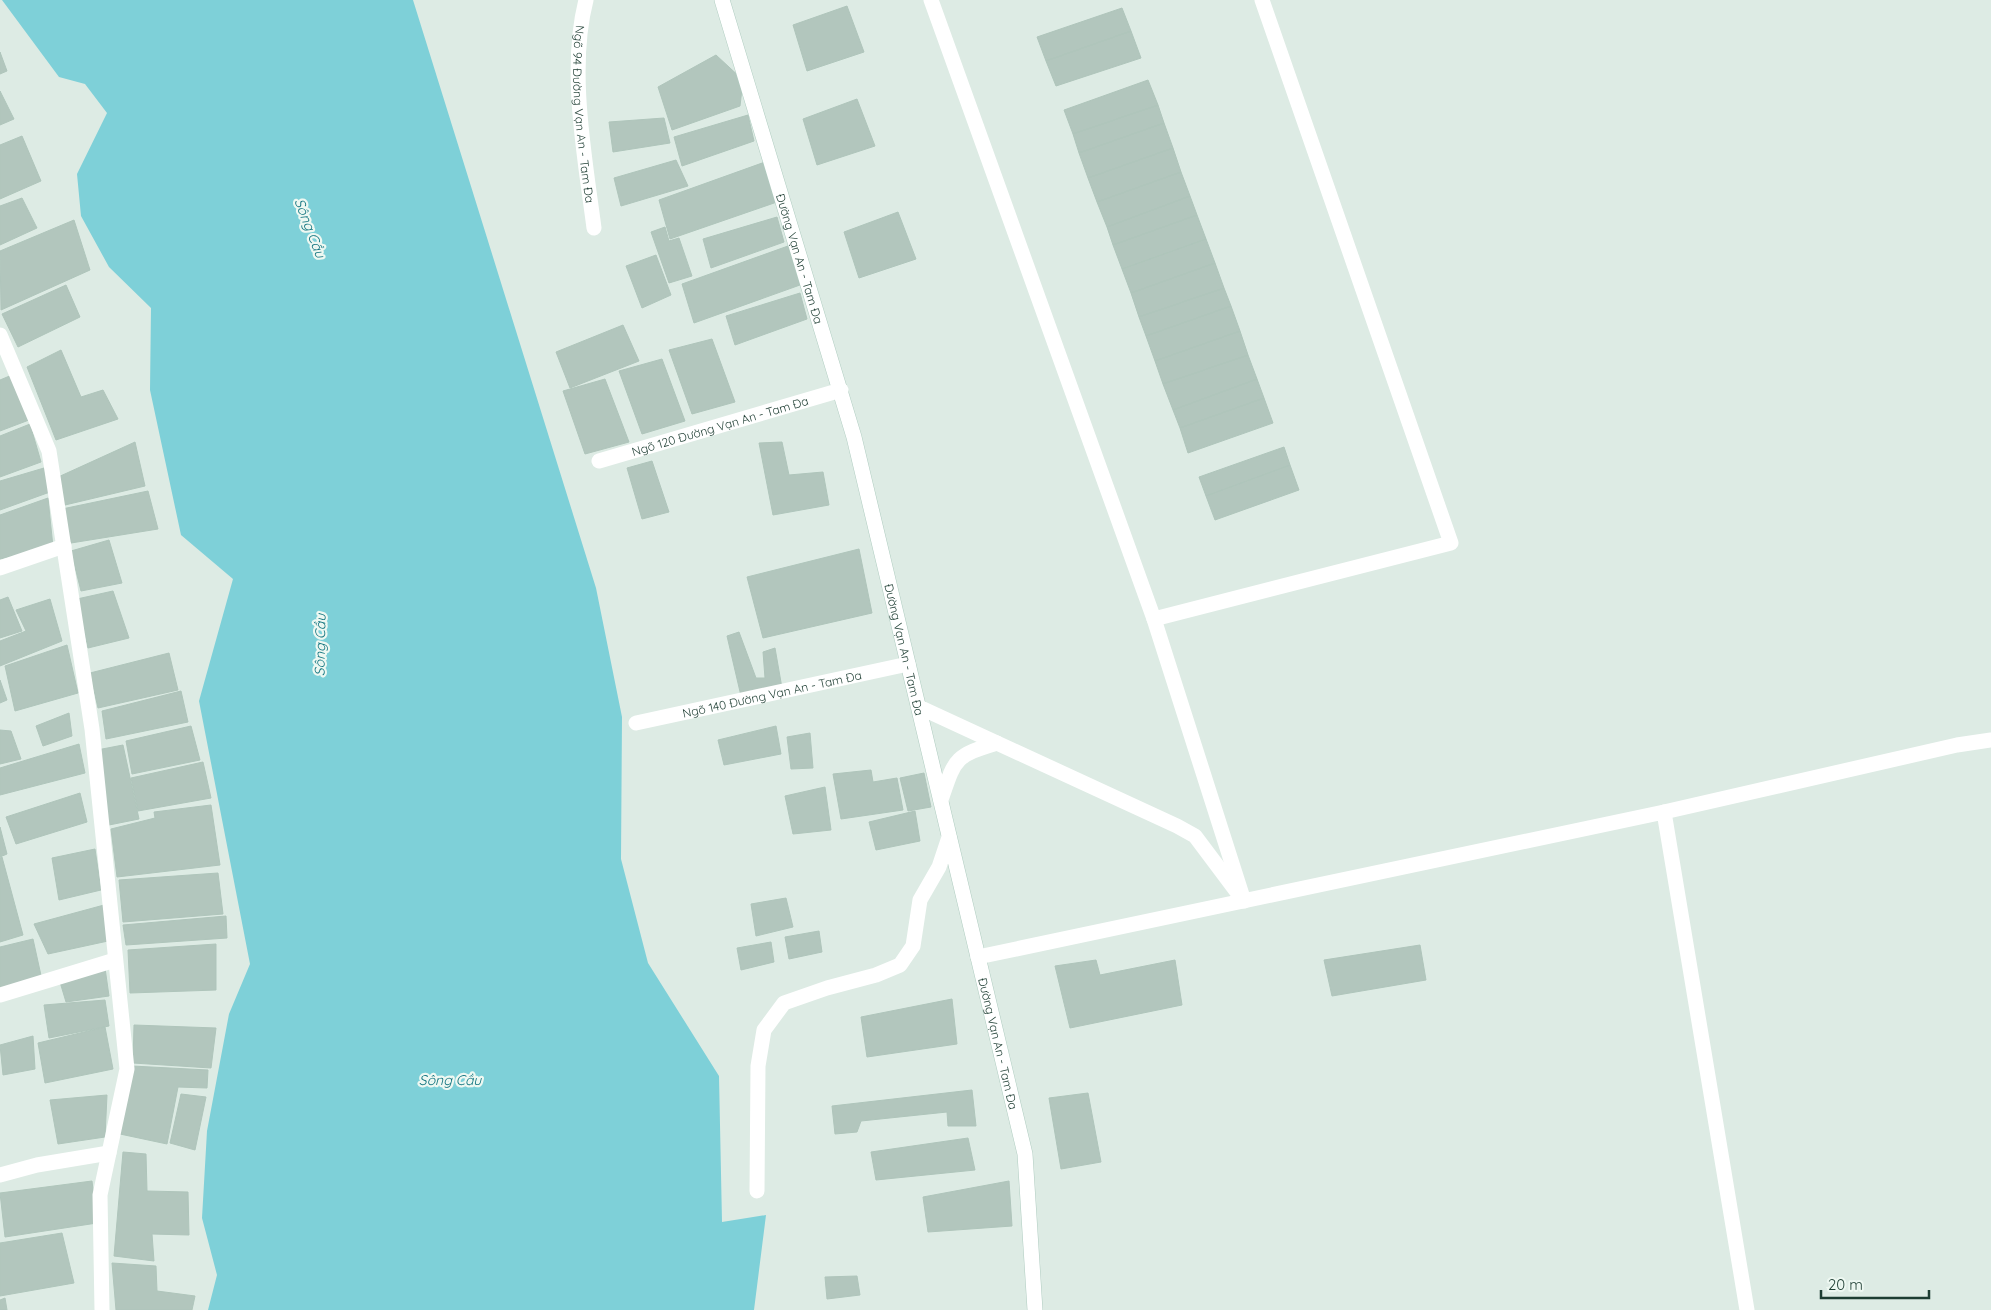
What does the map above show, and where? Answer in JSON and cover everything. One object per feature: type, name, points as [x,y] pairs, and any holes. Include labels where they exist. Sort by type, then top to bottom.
[{"type":"street","name":"Ngõ 94 Đường Vạn An - Tam Đa","points":[[586,0],[581,17],[578,82],[582,137],[594,228]]},
{"type":"street","name":"Đường Vạn An - Tam Đa","points":[[722,0],[841,390],[919,707],[1025,1154],[1035,1310]]},
{"type":"street","points":[[931,0],[1154,620],[1244,901]]},
{"type":"street","points":[[1154,620],[1451,543],[1262,0]]},
{"type":"street","points":[[0,335],[49,450],[92,729],[127,1069],[100,1195],[102,1310]]},
{"type":"street","name":"Ngõ 120 Đường Vạn An - Tam Đa","points":[[599,461],[841,390]]},
{"type":"street","points":[[0,568],[64,546]]},
{"type":"street","name":"Ngõ 140 Đường Vạn An - Tam Đa","points":[[636,723],[908,664]]},
{"type":"street","points":[[919,707],[1195,836],[1244,901]]},
{"type":"street","points":[[978,957],[1664,812],[1957,745],[1991,740]]},
{"type":"street","points":[[941,800],[957,761],[971,751],[997,743]]},
{"type":"street","points":[[1664,812],[1747,1310]]},
{"type":"street","points":[[757,1191],[758,1066],[764,1030],[784,1003],[827,988],[876,975],[900,965],[913,946],[920,900],[939,867],[950,837]]},
{"type":"street","points":[[0,995],[115,960]]},
{"type":"street","points":[[0,1175],[36,1165],[109,1153]]},
{"type":"water","name":"Sông Cầu","points":[[2,0],[413,0],[596,588],[622,717],[621,859],[648,963],[719,1076],[722,1222],[766,1215],[754,1310],[208,1310],[217,1275],[202,1218],[207,1131],[229,1014],[250,964],[199,701],[233,579],[181,535],[150,390],[151,308],[109,267],[81,216],[77,174],[107,113],[85,84],[59,77]]},
{"type":"building","points":[[847,6],[864,52],[807,71],[793,25]]},
{"type":"building","points":[[1122,8],[1131,31],[1046,61],[1037,37]]},
{"type":"building","points":[[1131,31],[1141,58],[1056,86],[1046,61]]},
{"type":"building","points":[[0,52],[7,71],[0,74]]},
{"type":"building","points":[[716,55],[743,80],[740,106],[672,130],[658,87]]},
{"type":"building","points":[[1148,80],[1158,105],[1073,134],[1064,110]]},
{"type":"building","points":[[0,91],[14,119],[0,125]]},
{"type":"building","points":[[857,99],[875,146],[817,165],[803,119]]},
{"type":"building","points":[[1158,105],[1164,123],[1079,153],[1073,134]]},
{"type":"building","points":[[748,115],[754,141],[682,166],[674,137]]},
{"type":"building","points":[[664,118],[670,143],[613,152],[609,122]]},
{"type":"building","points":[[1164,123],[1173,148],[1088,178],[1079,153]]},
{"type":"building","points":[[22,136],[41,181],[0,199],[0,145]]},
{"type":"building","points":[[1173,148],[1181,172],[1097,202],[1088,178]]},
{"type":"building","points":[[676,160],[688,186],[621,206],[614,178]]},
{"type":"building","points":[[765,162],[777,202],[670,239],[659,200]]},
{"type":"building","points":[[1181,172],[1190,196],[1107,227],[1097,202]]},
{"type":"building","points":[[1190,196],[1197,215],[1113,245],[1107,227]]},
{"type":"building","points":[[22,198],[37,228],[0,245],[0,206]]},
{"type":"building","points":[[898,212],[916,259],[859,278],[844,232]]},
{"type":"building","points":[[1197,215],[1206,239],[1122,269],[1113,245]]},
{"type":"building","points":[[777,217],[784,242],[711,268],[703,239]]},
{"type":"building","points":[[74,220],[90,270],[1,310],[0,251]]},
{"type":"building","points":[[665,227],[669,241],[679,238],[692,276],[669,283],[651,232]]},
{"type":"building","points":[[1206,239],[1215,263],[1131,293],[1122,269]]},
{"type":"building","points":[[788,246],[800,285],[694,323],[682,284]]},
{"type":"building","points":[[656,255],[671,295],[642,308],[626,266]]},
{"type":"building","points":[[1215,263],[1224,288],[1139,317],[1131,293]]},
{"type":"building","points":[[66,285],[80,317],[18,347],[2,314]]},
{"type":"building","points":[[1224,288],[1231,306],[1146,336],[1139,317]]},
{"type":"building","points":[[800,293],[807,319],[735,345],[726,316]]},
{"type":"building","points":[[1231,306],[1240,331],[1155,361],[1146,336]]},
{"type":"building","points":[[623,325],[639,361],[570,388],[556,352]]},
{"type":"building","points":[[1240,331],[1248,355],[1163,384],[1155,361]]},
{"type":"building","points":[[712,339],[735,402],[692,414],[669,350]]},
{"type":"building","points":[[61,350],[81,397],[103,390],[118,419],[56,440],[27,367]]},
{"type":"building","points":[[1248,355],[1257,379],[1173,410],[1163,384]]},
{"type":"building","points":[[662,359],[685,421],[642,434],[619,371]]},
{"type":"building","points":[[12,375],[29,420],[0,431],[0,380]]},
{"type":"building","points":[[605,379],[629,442],[585,454],[563,391]]},
{"type":"building","points":[[1257,379],[1264,398],[1180,428],[1173,410]]},
{"type":"building","points":[[1264,398],[1273,423],[1188,453],[1180,428]]},
{"type":"building","points":[[30,424],[41,462],[0,477],[0,436]]},
{"type":"building","points":[[135,442],[145,486],[65,505],[56,478]]},
{"type":"building","points":[[782,442],[789,475],[823,472],[829,505],[773,515],[759,443]]},
{"type":"building","points":[[1284,447],[1290,465],[1206,496],[1199,477]]},
{"type":"building","points":[[652,461],[669,512],[642,519],[627,468]]},
{"type":"building","points":[[1290,465],[1299,490],[1215,520],[1206,496]]},
{"type":"building","points":[[44,468],[50,492],[0,510],[0,481]]},
{"type":"building","points":[[148,491],[158,529],[71,543],[62,509]]},
{"type":"building","points":[[48,498],[53,547],[0,559],[0,515]]},
{"type":"building","points":[[109,540],[122,583],[81,591],[71,551]]},
{"type":"building","points":[[859,549],[872,613],[763,638],[747,577]]},
{"type":"building","points":[[113,591],[129,638],[88,648],[77,599]]},
{"type":"building","points":[[8,597],[22,631],[0,638],[0,600]]},
{"type":"building","points":[[50,599],[62,641],[0,666],[0,641],[26,631],[16,610]]},
{"type":"building","points":[[739,632],[756,678],[765,678],[763,652],[775,648],[782,688],[741,696],[727,636]]},
{"type":"building","points":[[67,645],[78,693],[15,711],[5,666]]},
{"type":"building","points":[[169,653],[178,690],[98,708],[90,673]]},
{"type":"building","points":[[0,680],[7,700],[0,703]]},
{"type":"building","points":[[181,691],[188,722],[106,739],[102,711]]},
{"type":"building","points":[[69,713],[72,736],[43,746],[36,726]]},
{"type":"building","points":[[191,726],[200,760],[132,774],[126,741]]},
{"type":"building","points":[[776,726],[781,754],[724,765],[718,740]]},
{"type":"building","points":[[0,730],[11,731],[21,759],[0,764]]},
{"type":"building","points":[[810,733],[813,768],[791,769],[787,737]]},
{"type":"building","points":[[79,744],[85,773],[0,795],[0,768]]},
{"type":"building","points":[[123,745],[139,819],[109,825],[97,750]]},
{"type":"building","points":[[203,762],[211,798],[138,811],[131,778]]},
{"type":"building","points":[[871,770],[873,782],[897,778],[903,810],[841,819],[833,774]]},
{"type":"building","points":[[924,773],[931,807],[908,811],[900,778]]},
{"type":"building","points":[[825,787],[831,830],[793,834],[785,796]]},
{"type":"building","points":[[80,793],[87,822],[16,844],[6,817]]},
{"type":"building","points":[[211,805],[220,865],[117,877],[111,829],[155,818],[154,812]]},
{"type":"building","points":[[915,811],[920,841],[876,850],[869,822]]},
{"type":"building","points":[[0,827],[7,854],[0,857]]},
{"type":"building","points":[[95,849],[101,890],[59,900],[52,858]]},
{"type":"building","points":[[2,857],[23,935],[0,942],[0,858]]},
{"type":"building","points":[[218,873],[223,914],[123,922],[119,880]]},
{"type":"building","points":[[786,898],[793,927],[756,936],[751,904]]},
{"type":"building","points":[[104,905],[108,941],[48,954],[34,924]]},
{"type":"building","points":[[226,916],[227,938],[126,945],[123,925]]},
{"type":"building","points":[[819,931],[822,952],[789,959],[785,937]]},
{"type":"building","points":[[33,939],[42,980],[0,992],[0,947]]},
{"type":"building","points":[[771,942],[774,962],[741,970],[737,948]]},
{"type":"building","points":[[216,944],[216,990],[130,993],[128,950]]},
{"type":"building","points":[[1420,945],[1426,980],[1332,996],[1324,960]]},
{"type":"building","points":[[1096,960],[1100,975],[1175,960],[1182,1005],[1070,1028],[1055,966]]},
{"type":"building","points":[[105,968],[109,996],[66,1002],[60,982]]},
{"type":"building","points":[[952,999],[957,1044],[867,1057],[861,1017]]},
{"type":"building","points":[[105,1000],[109,1026],[49,1038],[44,1005]]},
{"type":"building","points":[[134,1025],[216,1028],[211,1068],[133,1063]]},
{"type":"building","points":[[105,1027],[113,1069],[45,1083],[38,1043]]},
{"type":"building","points":[[33,1036],[35,1069],[3,1075],[0,1045]]},
{"type":"building","points":[[132,1066],[208,1070],[207,1088],[178,1087],[167,1144],[120,1134]]},
{"type":"building","points":[[972,1090],[976,1126],[948,1126],[947,1112],[861,1121],[857,1132],[835,1134],[832,1106]]},
{"type":"building","points":[[1088,1093],[1101,1162],[1061,1169],[1049,1098]]},
{"type":"building","points":[[181,1094],[206,1097],[195,1150],[170,1143]]},
{"type":"building","points":[[107,1095],[105,1137],[58,1144],[50,1100]]},
{"type":"building","points":[[968,1138],[975,1170],[876,1180],[871,1152]]},
{"type":"building","points":[[123,1152],[146,1154],[147,1191],[188,1192],[189,1235],[152,1234],[154,1261],[114,1256]]},
{"type":"building","points":[[92,1181],[97,1223],[5,1237],[0,1193]]},
{"type":"building","points":[[1009,1181],[1012,1226],[928,1232],[923,1197]]},
{"type":"building","points":[[62,1233],[74,1283],[0,1296],[0,1243]]},
{"type":"building","points":[[112,1263],[156,1266],[157,1291],[195,1296],[192,1310],[116,1310]]},
{"type":"building","points":[[857,1276],[860,1295],[827,1299],[825,1277]]},
{"type":"building","points":[[5,1298],[7,1310],[0,1310],[0,1300]]}]
